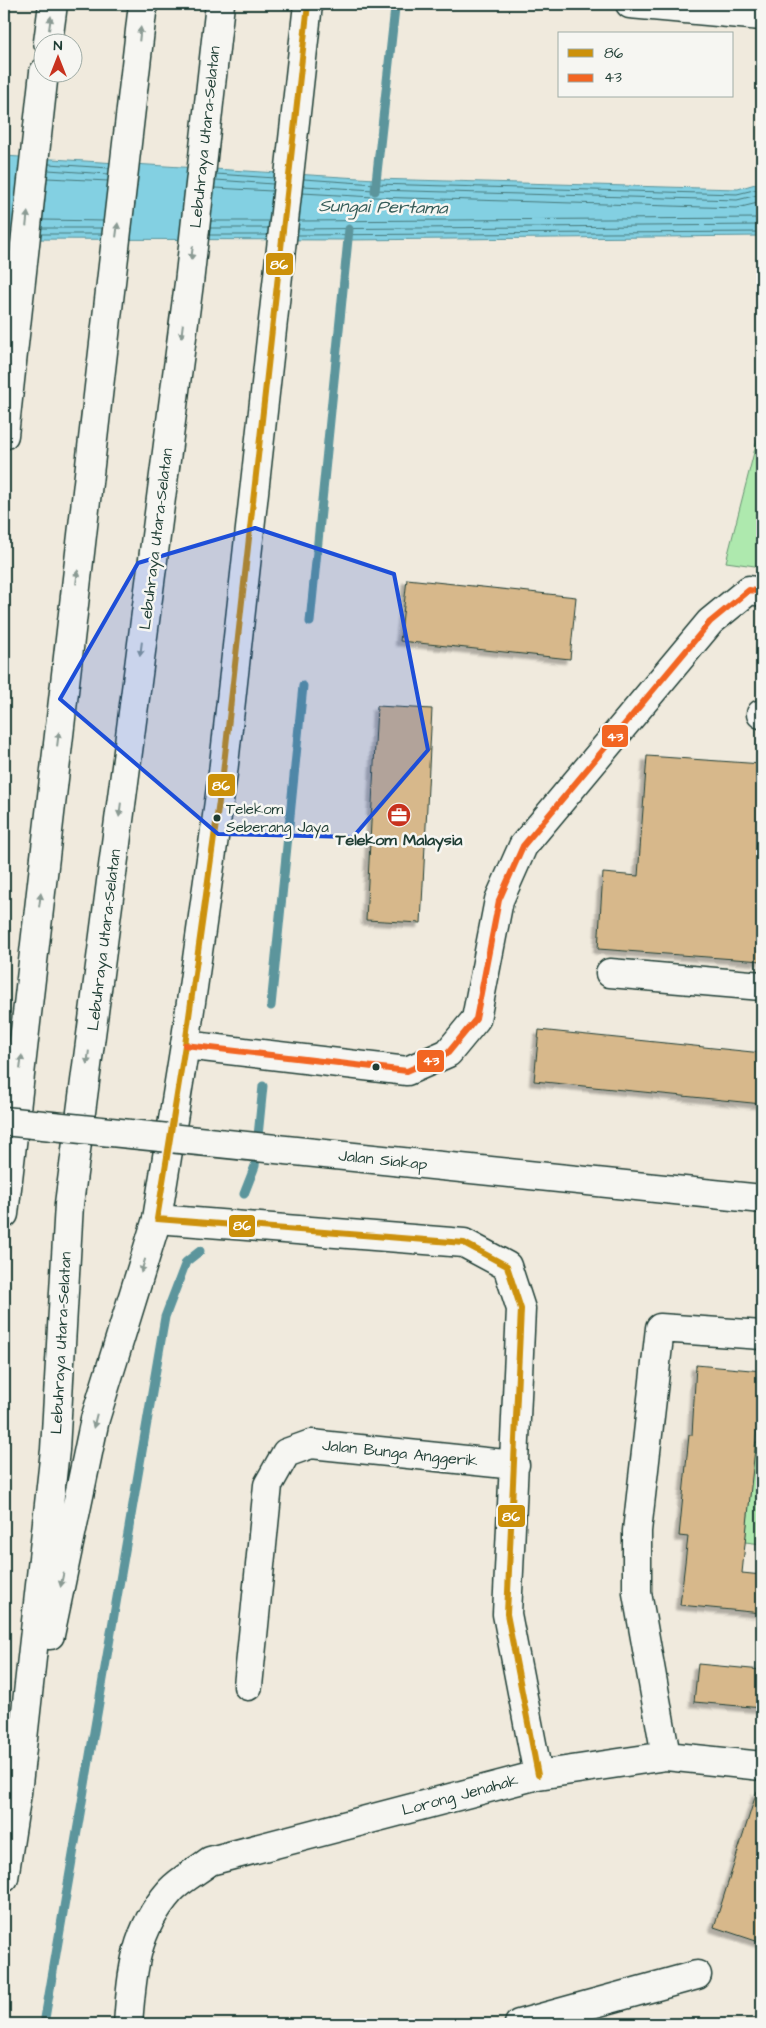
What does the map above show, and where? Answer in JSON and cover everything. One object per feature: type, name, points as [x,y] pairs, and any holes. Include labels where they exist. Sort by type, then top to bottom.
[{"type":"main road","points":[[49,32],[53,4]]},
{"type":"main road","points":[[4,1214],[143,4]]},
{"type":"main road","name":"Lebuhraya Utara–Selatan","points":[[4,1878],[17,1792],[55,1450],[70,1204],[189,283],[220,4]]},
{"type":"main road","points":[[17,1792],[95,1420],[157,1219],[185,1045],[223,773],[308,4]]},
{"type":"main road","points":[[630,4],[762,16]]},
{"type":"main road","points":[[4,435],[43,82]]},
{"type":"main road","points":[[185,1045],[407,1071],[448,1054],[476,1019],[499,900],[523,846],[710,622],[749,590],[762,592]]},
{"type":"main road","points":[[610,973],[762,986]]},
{"type":"main road","name":"Jalan Siakap","points":[[4,1121],[762,1198]]},
{"type":"main road","points":[[157,1219],[464,1243],[507,1266],[522,1309],[507,1614],[538,1775]]},
{"type":"main road","points":[[666,1756],[637,1593],[637,1531],[660,1328],[762,1335]]},
{"type":"main road","name":"Jalan Bunga Anggerik","points":[[248,1686],[268,1485],[286,1453],[312,1444],[515,1465]]},
{"type":"main road","name":"Lorong Jenahak","points":[[128,2024],[133,1966],[146,1926],[170,1890],[210,1861],[538,1775],[666,1756],[762,1766]]},
{"type":"main road","points":[[519,2024],[697,1975]]},
{"type":"highlighted area","points":[[255,528],[394,574],[428,750],[353,837],[218,834],[60,699],[138,563]]},
{"type":"green space","points":[[762,421],[762,567],[726,562]]},
{"type":"green space","points":[[755,1442],[762,1443],[762,1544],[745,1542]]},
{"type":"water","name":"Sungai Pertama","points":[[4,156],[375,179],[738,189],[762,182],[762,236],[348,240],[4,239]]},
{"type":"building","points":[[407,579],[576,597],[570,659],[400,641]]},
{"type":"building","name":"Telekom Malaysia","points":[[377,706],[432,709],[421,923],[366,920]]},
{"type":"building","points":[[647,756],[762,764],[762,961],[598,949],[603,873],[638,876]]},
{"type":"building","points":[[539,1030],[762,1053],[762,1104],[534,1081]]},
{"type":"building","points":[[696,1365],[762,1371],[762,1410],[759,1410],[742,1573],[762,1575],[762,1613],[680,1605],[688,1537],[679,1536],[689,1435],[692,1435]]},
{"type":"building","points":[[698,1664],[762,1670],[762,1708],[694,1702]]},
{"type":"building","points":[[757,1791],[762,1792],[762,1943],[714,1927]]},
{"type":"waterway","points":[[375,191],[395,8]]},
{"type":"waterway","points":[[310,622],[349,229]]},
{"type":"waterway","points":[[271,1006],[303,686]]},
{"type":"waterway","points":[[244,1194],[255,1166],[263,1086]]},
{"type":"waterway","points":[[44,2024],[165,1317],[186,1262],[200,1251]]},
{"type":"transit line","name":"86","points":[[308,4],[223,773],[185,1045],[157,1219],[464,1243],[507,1266],[521,1309],[507,1614],[538,1775]]},
{"type":"transit line","name":"43","points":[[185,1045],[407,1071],[448,1053],[476,1019],[499,900],[523,846],[710,622],[749,590],[762,592]]},
{"type":"place","name":"Telekom Malaysia","points":[[399,815]]},
{"type":"place","name":"Telekom Seberang Jaya","points":[[217,818]]}]
